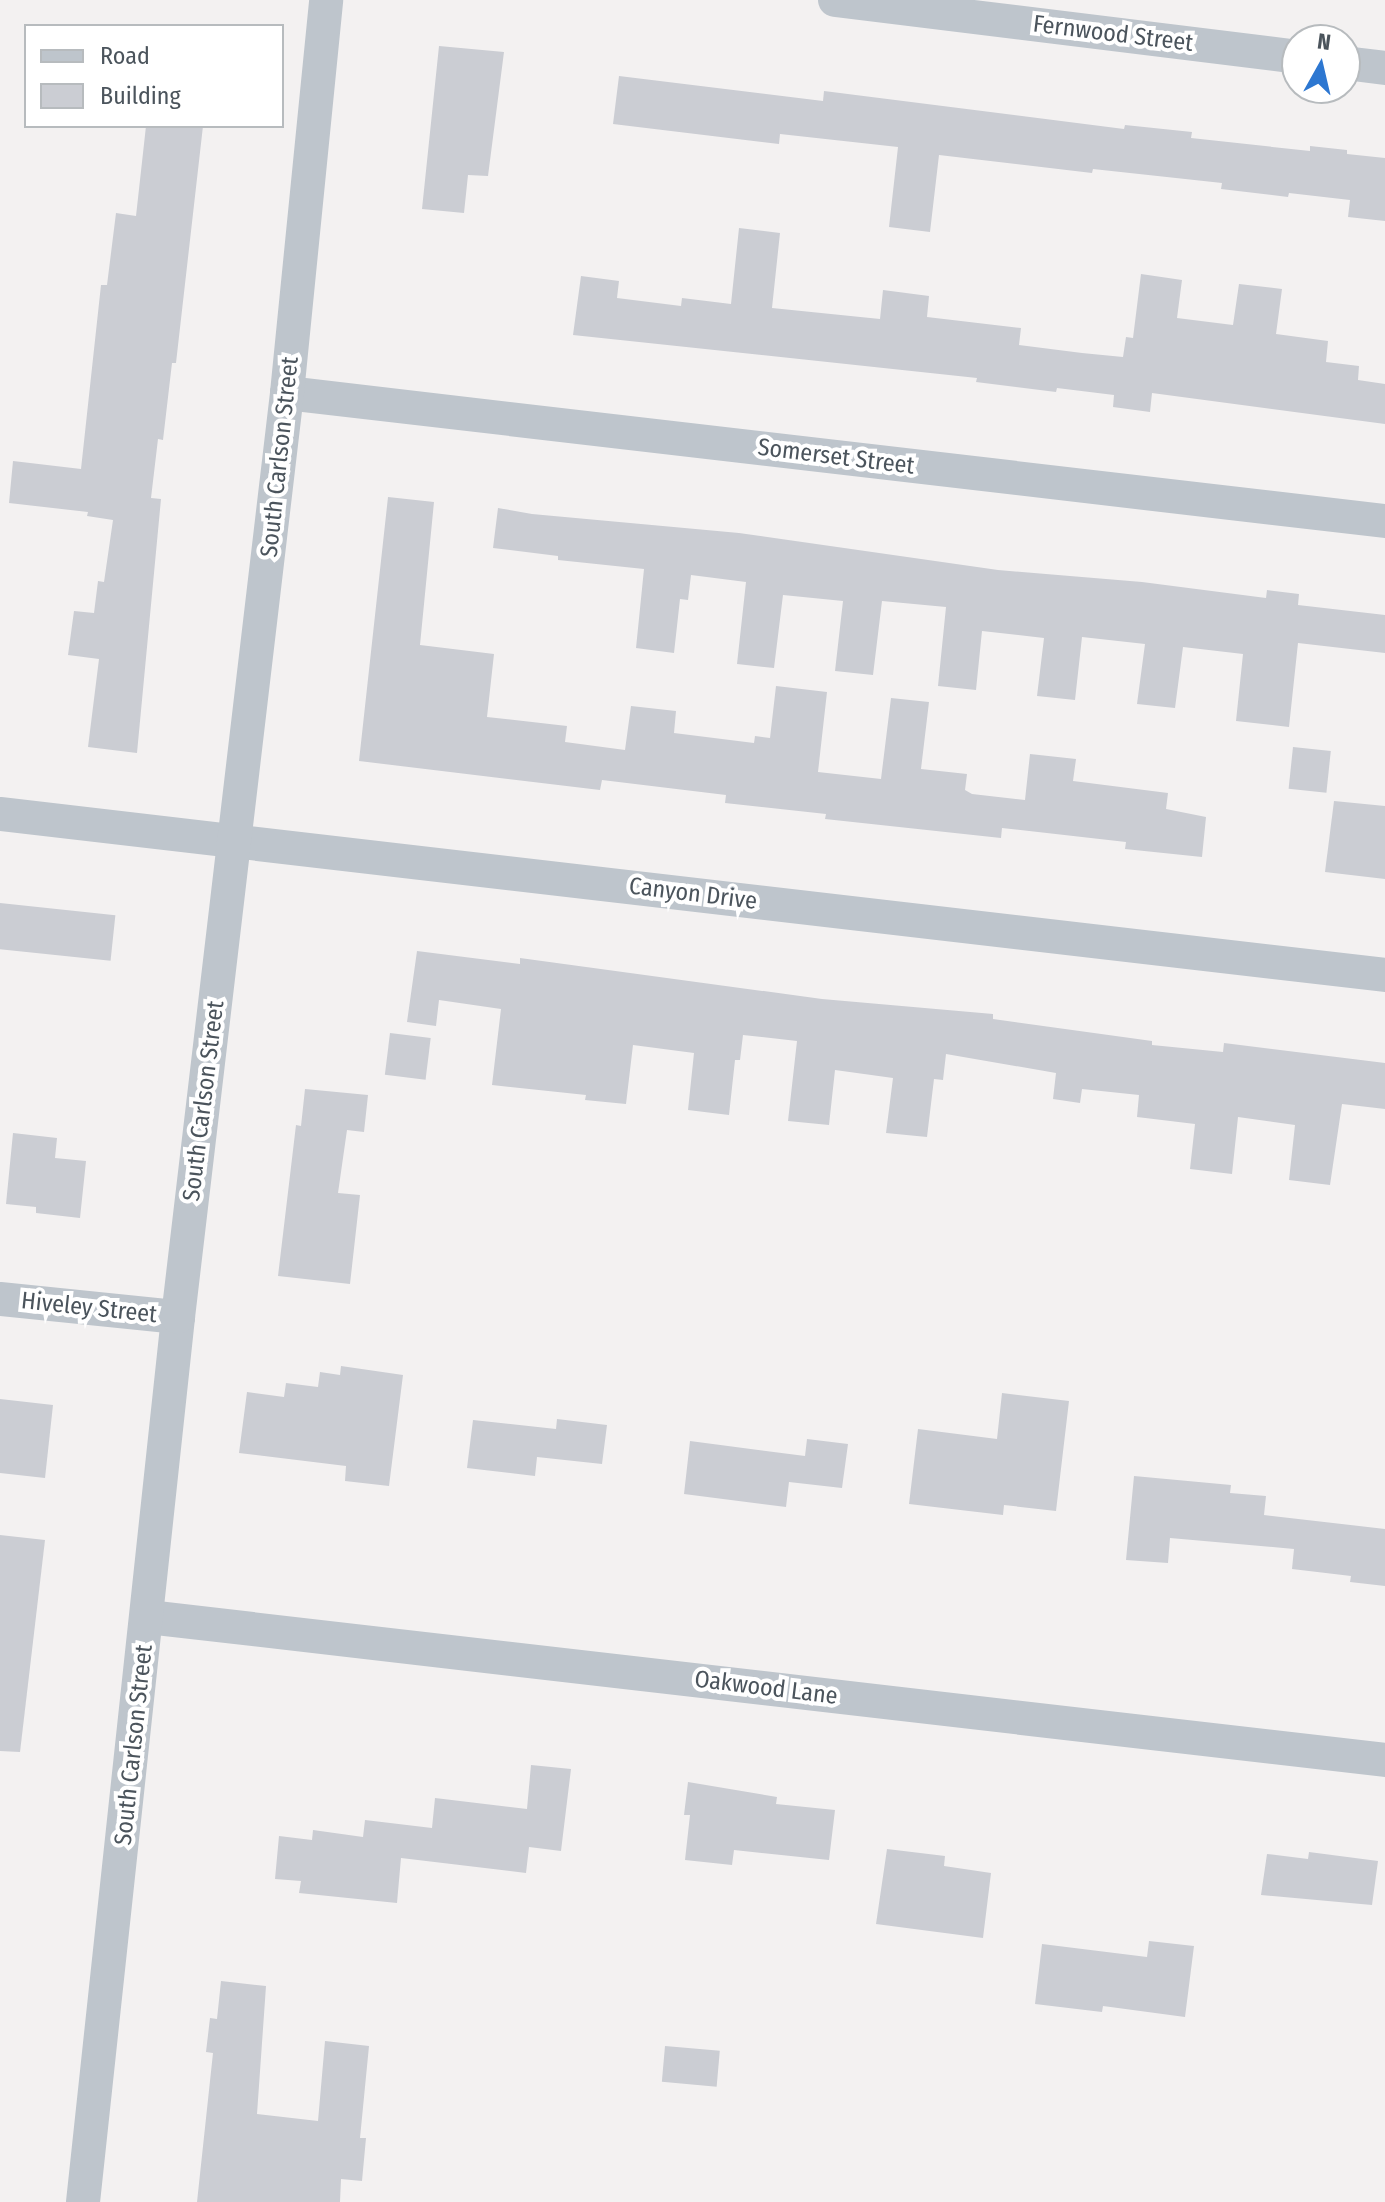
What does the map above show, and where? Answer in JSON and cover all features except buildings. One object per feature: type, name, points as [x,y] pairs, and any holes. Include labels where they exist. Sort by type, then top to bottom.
[{"type":"street","name":"South Carlson Street","points":[[83,2202],[178,1317],[287,393],[326,0]]},
{"type":"street","name":"Fernwood Street","points":[[850,1],[1281,55]]},
{"type":"street","points":[[1361,65],[1385,68]]},
{"type":"street","name":"Somerset Street","points":[[287,393],[1385,521]]},
{"type":"street","name":"Canyon Drive","points":[[0,814],[1385,975]]},
{"type":"street","name":"Hiveley Street","points":[[0,1299],[178,1317]]},
{"type":"street","name":"Oakwood Lane","points":[[148,1617],[1385,1760]]}]
